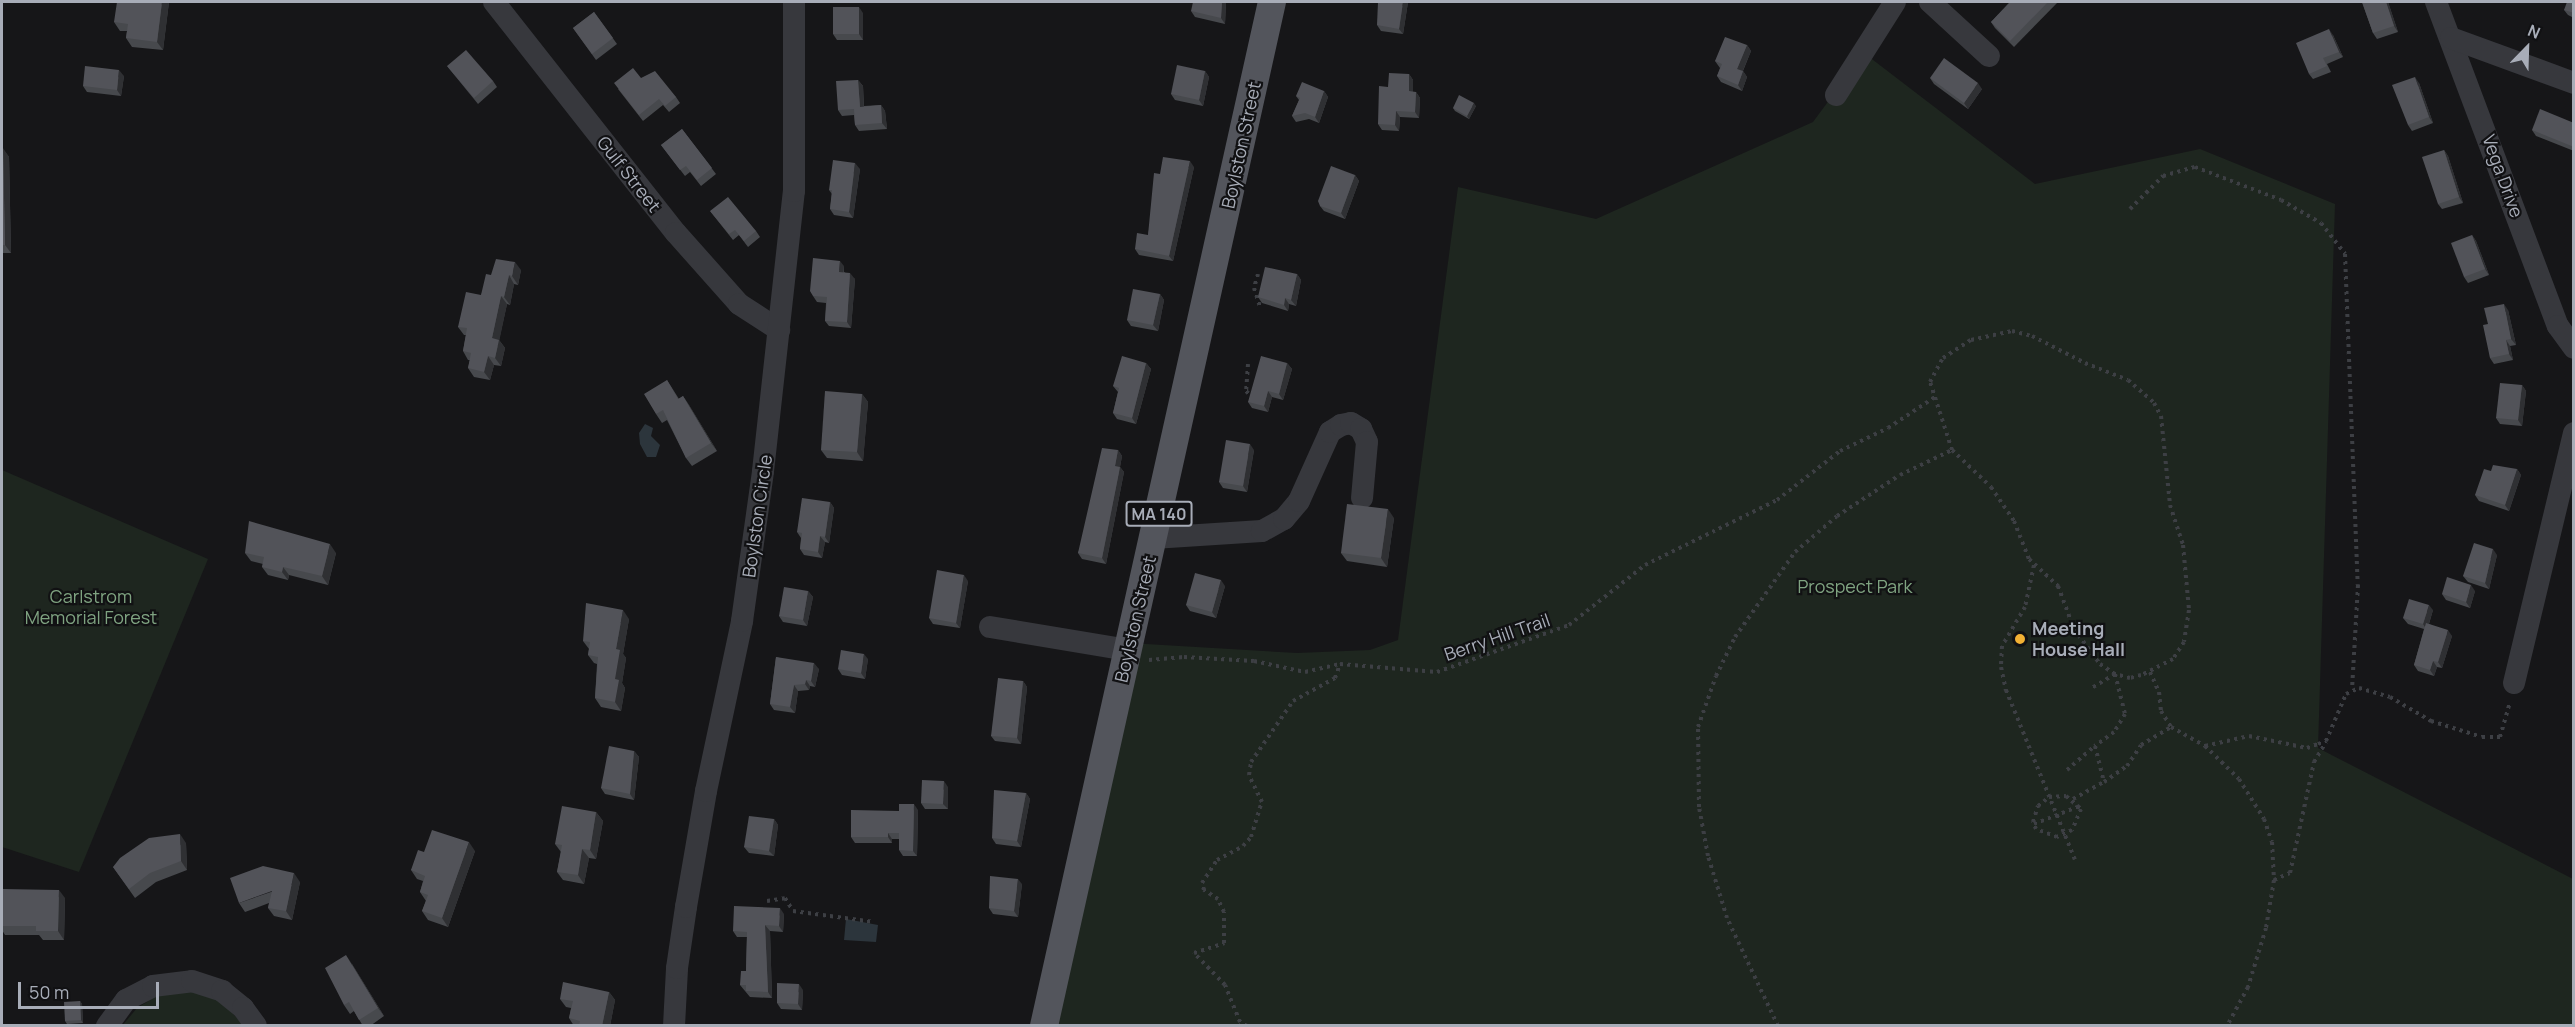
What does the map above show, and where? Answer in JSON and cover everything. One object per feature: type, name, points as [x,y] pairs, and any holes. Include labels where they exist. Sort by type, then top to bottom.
[{"type":"main road","name":"Boylston Street","points":[[1044,1026],[1272,2]]},
{"type":"street","name":"Gulf Street","points":[[494,2],[676,233],[739,304],[780,330]]},
{"type":"street","name":"Boylston Circle","points":[[674,1026],[677,968],[706,791],[742,621],[780,330],[794,191],[794,2]]},
{"type":"street","points":[[1836,95],[1895,2]]},
{"type":"street","points":[[1930,2],[1989,56]]},
{"type":"street","name":"Vega Drive","points":[[2436,2],[2558,326],[2574,348]]},
{"type":"street","points":[[2451,38],[2574,83]]},
{"type":"street","points":[[1153,538],[1262,531],[1284,519],[1299,501],[1330,432],[1341,425],[1351,423],[1361,429],[1367,442],[1362,498]]},
{"type":"street","points":[[2514,683],[2574,433]]},
{"type":"street","points":[[990,627],[1126,657]]},
{"type":"street","points":[[107,1026],[126,1000],[157,983],[192,981],[222,991],[243,1008],[256,1026]]},
{"type":"path","points":[[2130,209],[2163,176],[2195,167],[2281,200],[2320,223],[2345,254],[2358,573],[2352,690],[2341,702],[2326,741],[2314,762],[2290,873],[2274,880]]},
{"type":"path","points":[[1258,274],[1254,288],[1260,307]]},
{"type":"path","points":[[2012,331],[2032,336],[2068,356],[2128,380],[2154,403],[2161,416],[2170,505],[2183,544],[2189,610],[2180,652],[2150,672],[2130,678],[2115,674],[2100,664],[2074,628],[2058,586],[2034,565],[2014,520],[1991,487],[1952,450],[1935,397],[1930,382],[1943,358],[1971,340],[2012,331]]},
{"type":"path","points":[[1248,364],[1246,385],[1252,398]]},
{"type":"path","points":[[1246,385],[1255,387]]},
{"type":"path","name":"Berry Hill Trail","points":[[1126,657],[1185,657],[1254,661],[1305,672],[1340,664],[1437,672],[1569,625],[1645,565],[1782,496],[1839,451],[1888,428],[1935,397]]},
{"type":"path","points":[[1778,1026],[1727,918],[1708,856],[1699,807],[1696,751],[1706,700],[1735,637],[1795,552],[1837,516],[1900,475],[1952,450]]},
{"type":"path","points":[[2034,565],[2025,607],[2002,646],[2001,667],[2075,860]]},
{"type":"path","points":[[1247,1026],[1240,1022],[1225,985],[1194,953],[1224,943],[1224,912],[1218,899],[1204,890],[1202,883],[1217,860],[1243,846],[1253,831],[1262,802],[1249,775],[1257,751],[1270,737],[1282,713],[1293,701],[1335,678],[1340,664]]},
{"type":"path","points":[[2150,672],[2159,692],[2161,711],[2171,727],[2205,746],[2239,779],[2264,819],[2274,853],[2274,880],[2256,963],[2227,1026]]},
{"type":"path","points":[[2092,688],[2115,674]]},
{"type":"path","points":[[2067,770],[2114,732],[2125,714],[2115,674]]},
{"type":"path","points":[[2352,690],[2368,688],[2431,721],[2492,738],[2500,737],[2504,728],[2514,683]]},
{"type":"path","points":[[2034,825],[2038,806],[2049,797],[2073,799],[2104,782],[2127,766],[2140,745],[2171,727]]},
{"type":"path","points":[[2205,746],[2237,736],[2307,748],[2326,741]]},
{"type":"path","points":[[2094,746],[2104,782]]},
{"type":"path","points":[[2073,799],[2080,806]]},
{"type":"path","points":[[2034,825],[2080,806]]},
{"type":"path","points":[[2034,825],[2049,836],[2065,835],[2077,824],[2080,806]]},
{"type":"path","points":[[767,901],[785,898],[793,912],[874,922]]},
{"type":"green space","name":"Prospect Park","points":[[1864,53],[2035,184],[2200,149],[2335,204],[2318,748],[2573,879],[2573,1025],[1044,1026],[1129,643],[1297,653],[1370,650],[1398,640],[1458,187],[1596,219],[1813,122]]},
{"type":"green space","name":"Carlstrom Memorial Forest","points":[[2,470],[208,559],[79,872],[2,847]]},
{"type":"green space","points":[[176,991],[202,992],[218,999],[245,1026],[122,1026],[137,1008],[155,997]]},
{"type":"shaded area","points":[[645,424],[653,428],[651,436],[660,445],[656,457],[647,457],[640,444],[639,433]]},
{"type":"shaded area","points":[[846,919],[878,925],[876,942],[844,940]]},
{"type":"building","points":[[117,2],[162,2],[157,42],[126,38],[128,24],[114,22]]},
{"type":"building","points":[[1193,2],[1222,2],[1221,18],[1191,11]]},
{"type":"building","points":[[1378,2],[1403,2],[1399,29],[1377,25]]},
{"type":"building","points":[[2010,2],[2048,2],[2010,41],[1991,22]]},
{"type":"building","points":[[2362,2],[2386,2],[2394,26],[2373,33]]},
{"type":"building","points":[[2567,2],[2574,2],[2574,13],[2564,10]]},
{"type":"building","points":[[833,7],[859,7],[859,34],[833,34]]},
{"type":"building","points":[[594,12],[613,38],[592,54],[573,28]]},
{"type":"building","points":[[2329,29],[2339,52],[2323,58],[2327,66],[2309,74],[2296,43]]},
{"type":"building","points":[[1725,37],[1747,45],[1737,69],[1743,71],[1738,85],[1717,76],[1722,64],[1715,61]]},
{"type":"building","points":[[466,50],[493,81],[474,98],[447,66]]},
{"type":"building","points":[[1944,58],[1978,83],[1964,103],[1930,78]]},
{"type":"building","points":[[1177,65],[1205,71],[1199,100],[1171,94]]},
{"type":"building","points":[[85,66],[119,70],[117,90],[83,86]]},
{"type":"building","points":[[633,68],[641,78],[655,71],[676,97],[665,106],[659,99],[639,115],[614,83]]},
{"type":"building","points":[[1389,73],[1409,74],[1409,91],[1416,92],[1415,112],[1396,111],[1395,125],[1378,124],[1379,86],[1388,87]]},
{"type":"building","points":[[2415,77],[2429,117],[2408,125],[2392,85]]},
{"type":"building","points":[[858,80],[860,107],[881,105],[882,123],[855,125],[854,109],[838,110],[836,81]]},
{"type":"building","points":[[1302,82],[1324,91],[1315,117],[1305,113],[1292,116],[1300,98],[1296,96]]},
{"type":"building","points":[[1459,95],[1474,103],[1467,116],[1453,108]]},
{"type":"building","points":[[2540,109],[2574,123],[2574,147],[2532,130]]},
{"type":"building","points":[[682,129],[712,168],[697,180],[686,166],[680,170],[661,145]]},
{"type":"building","points":[[3,148],[5,245],[2,245]]},
{"type":"building","points":[[2444,150],[2459,197],[2438,204],[2422,157]]},
{"type":"building","points":[[1163,157],[1190,161],[1169,256],[1135,249],[1137,233],[1148,235],[1154,173],[1160,174]]},
{"type":"building","points":[[833,160],[855,163],[849,212],[830,209],[832,190],[829,190]]},
{"type":"building","points":[[1331,166],[1355,175],[1341,213],[1320,206],[1318,201]]},
{"type":"building","points":[[728,197],[756,231],[744,241],[735,230],[729,234],[710,211]]},
{"type":"building","points":[[2472,235],[2485,269],[2464,277],[2451,243]]},
{"type":"building","points":[[813,258],[840,261],[839,272],[850,273],[847,322],[825,321],[827,297],[813,296],[810,291]]},
{"type":"building","points":[[496,259],[515,262],[512,276],[509,275],[504,297],[501,296],[492,338],[499,340],[495,358],[488,356],[484,372],[468,368],[471,353],[463,351],[467,328],[458,327],[466,292],[481,295],[486,274],[491,275]]},
{"type":"building","points":[[1265,267],[1297,274],[1291,300],[1285,298],[1284,305],[1258,297]]},
{"type":"building","points":[[1133,289],[1160,294],[1153,325],[1127,320]]},
{"type":"building","points":[[2504,304],[2511,339],[2506,340],[2509,354],[2490,358],[2483,325],[2488,324],[2484,308]]},
{"type":"building","points":[[1122,356],[1146,363],[1132,418],[1113,413],[1119,388],[1113,386]]},
{"type":"building","points":[[1261,356],[1287,363],[1279,394],[1268,391],[1264,406],[1248,402]]},
{"type":"building","points":[[667,380],[678,399],[683,396],[711,443],[686,458],[663,410],[656,414],[644,394]]},
{"type":"building","points":[[2500,383],[2522,385],[2518,420],[2496,418]]},
{"type":"building","points":[[825,391],[862,394],[857,452],[821,450]]},
{"type":"building","points":[[1226,440],[1250,444],[1243,486],[1219,482]]},
{"type":"building","points":[[1102,448],[1118,450],[1115,466],[1120,467],[1102,558],[1078,553]]},
{"type":"building","points":[[2493,465],[2517,469],[2505,505],[2475,495],[2484,469],[2491,471]]},
{"type":"building","points":[[802,498],[830,502],[825,537],[820,536],[818,552],[800,549],[802,533],[797,532]]},
{"type":"building","points":[[1347,504],[1388,509],[1381,558],[1341,553]]},
{"type":"building","points":[[249,521],[330,544],[322,576],[283,567],[282,572],[262,567],[264,557],[245,553]]},
{"type":"building","points":[[2474,543],[2493,549],[2485,583],[2463,576]]},
{"type":"building","points":[[937,570],[964,575],[956,623],[929,618]]},
{"type":"building","points":[[1195,573],[1221,580],[1212,612],[1186,605]]},
{"type":"building","points":[[2447,577],[2471,585],[2466,602],[2442,594]]},
{"type":"building","points":[[784,587],[808,591],[803,620],[779,616]]},
{"type":"building","points":[[2409,599],[2429,605],[2423,624],[2403,618]]},
{"type":"building","points":[[586,603],[623,610],[616,649],[620,650],[615,679],[619,680],[615,702],[595,698],[598,657],[588,655],[590,642],[583,641]]},
{"type":"building","points":[[2426,623],[2448,630],[2438,662],[2433,661],[2430,670],[2414,665]]},
{"type":"building","points":[[841,650],[864,654],[861,673],[838,669]]},
{"type":"building","points":[[776,657],[814,663],[811,681],[806,680],[805,684],[794,685],[790,707],[770,704]]},
{"type":"building","points":[[998,678],[1023,681],[1017,738],[991,736]]},
{"type":"building","points":[[609,746],[634,751],[630,794],[601,788]]},
{"type":"building","points":[[922,780],[944,781],[943,804],[921,803]]},
{"type":"building","points":[[994,790],[1026,793],[1017,841],[992,838]]},
{"type":"building","points":[[899,804],[914,804],[913,851],[899,850],[899,833],[888,833],[888,837],[851,837],[851,810],[899,811]]},
{"type":"building","points":[[562,806],[596,812],[590,850],[582,849],[578,875],[557,872],[562,845],[555,844]]},
{"type":"building","points":[[749,816],[774,819],[769,851],[744,847]]},
{"type":"building","points":[[432,830],[469,842],[442,918],[422,911],[428,895],[420,892],[425,876],[411,870],[418,850],[424,852]]},
{"type":"building","points":[[180,834],[181,861],[150,873],[129,889],[113,867],[120,858],[149,838]]},
{"type":"building","points":[[263,866],[294,873],[286,911],[268,908],[272,891],[239,903],[230,878]]},
{"type":"building","points":[[990,876],[1018,879],[1014,911],[989,908]]},
{"type":"building","points":[[2,889],[59,890],[58,931],[36,931],[36,926],[2,926]]},
{"type":"building","points":[[734,906],[780,908],[779,926],[765,925],[768,992],[746,991],[746,985],[740,985],[741,971],[746,971],[747,932],[733,931]]},
{"type":"building","points":[[346,955],[378,1008],[359,1020],[349,1002],[344,1005],[325,968]]},
{"type":"building","points":[[563,982],[609,992],[602,1026],[579,1026],[580,1021],[569,1018],[573,1001],[560,999]]},
{"type":"building","points":[[777,983],[799,984],[798,1004],[777,1003]]},
{"type":"building","points":[[80,1001],[81,1020],[65,1021],[64,1002]]},
{"type":"place","name":"Meeting House Hall","points":[[2020,639]]}]
